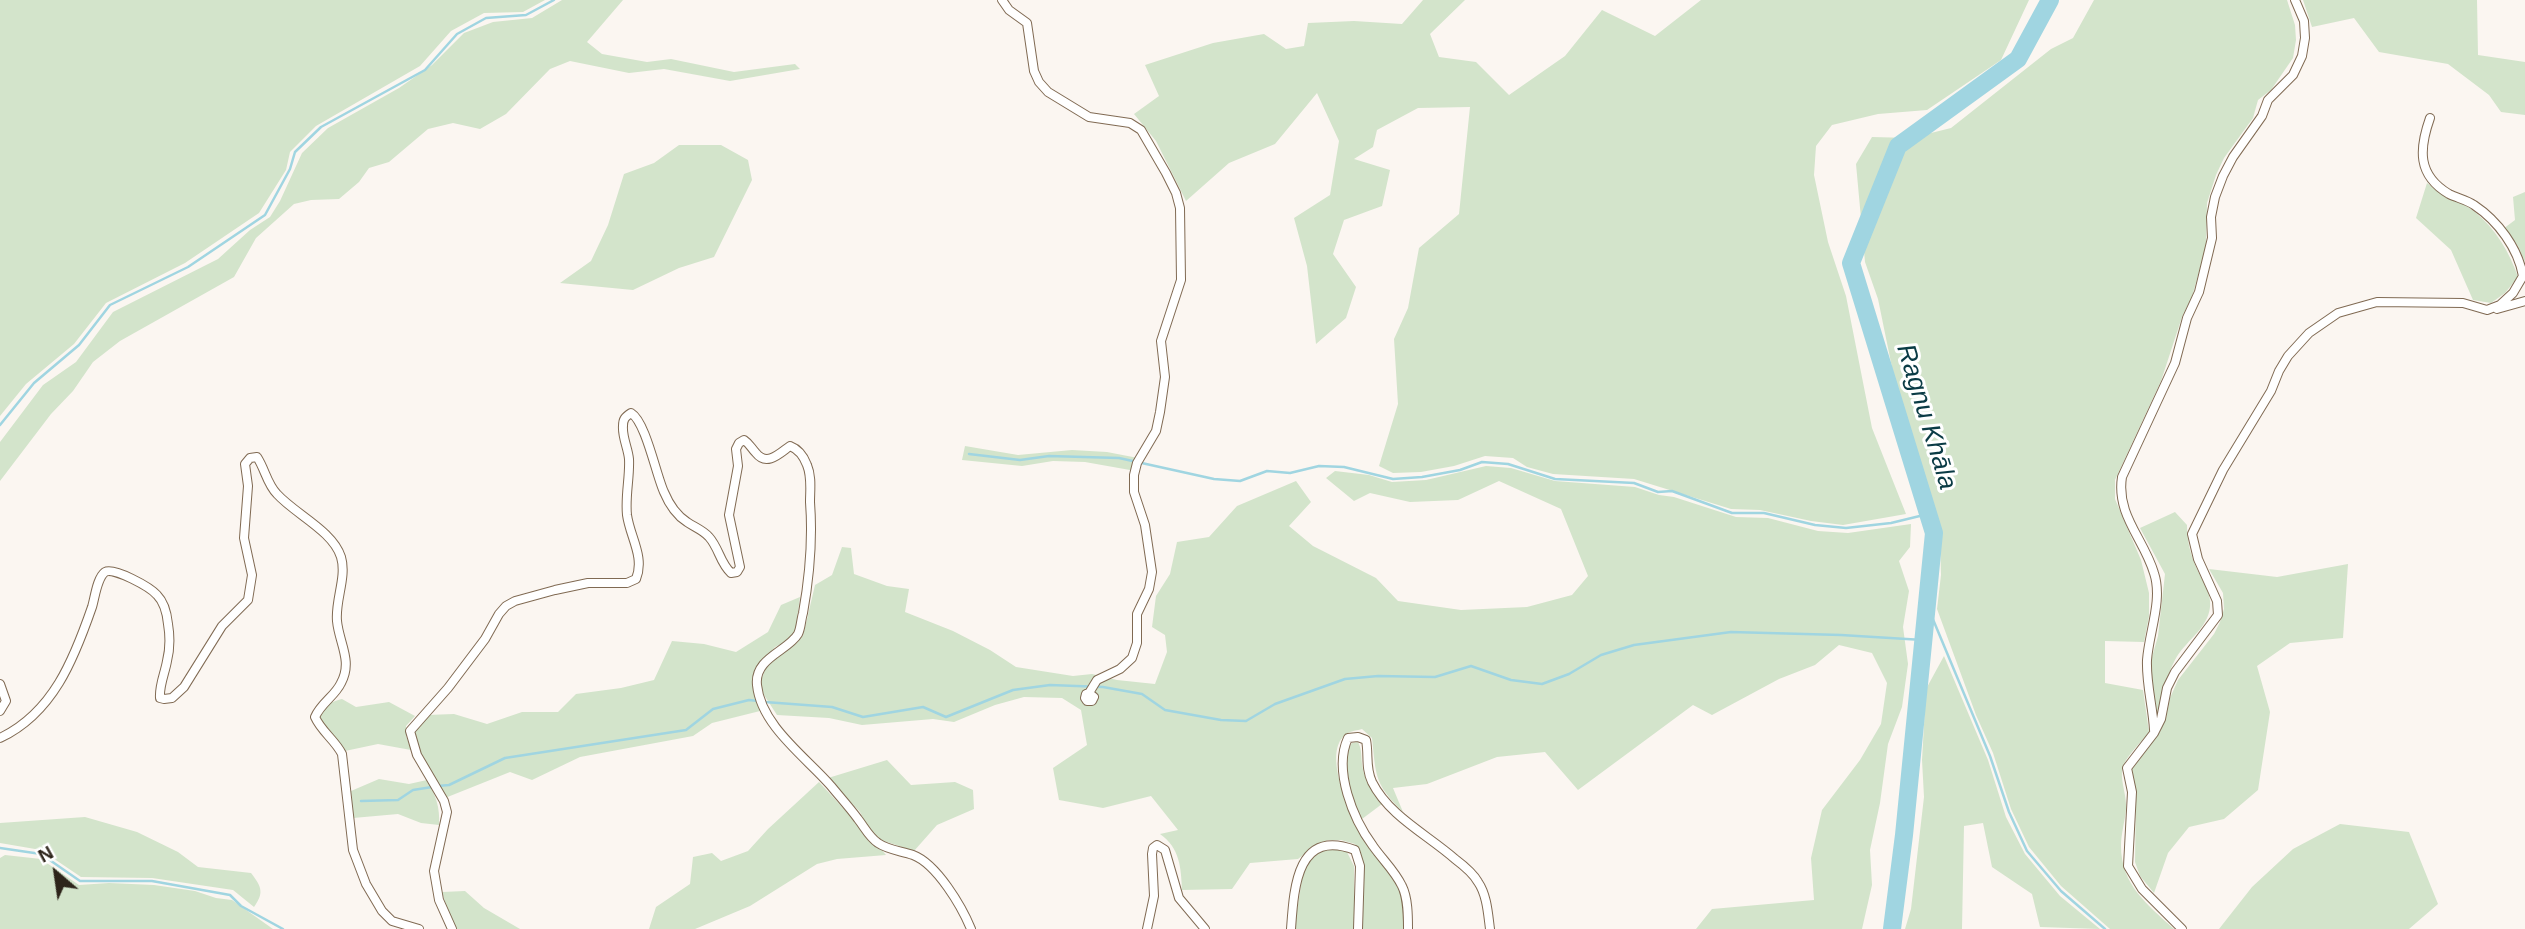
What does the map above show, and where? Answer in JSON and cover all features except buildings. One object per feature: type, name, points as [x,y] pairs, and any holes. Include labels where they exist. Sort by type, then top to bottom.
[{"type":"street","points":[[1002,0],[1009,10],[1027,23],[1034,71],[1039,82],[1048,92],[1089,117],[1130,123],[1141,130],[1166,173],[1180,208],[1181,281],[1161,341],[1165,377],[1160,412],[1156,432],[1134,475],[1134,492],[1144,525],[1152,572],[1150,589],[1138,614],[1137,643],[1132,657],[1120,669],[1097,680],[1089,693]]},
{"type":"street","points":[[2154,733],[2147,675],[2155,606],[2155,575],[2122,505],[2122,477],[2175,363],[2199,292],[2212,239],[2211,217],[2215,197],[2223,176],[2262,116],[2268,100],[2293,75],[2302,56],[2304,20],[2295,0]]},
{"type":"street","points":[[2430,118],[2422,140],[2422,159],[2426,171],[2436,185],[2473,204],[2493,219],[2520,260],[2523,276],[2513,293],[2500,305],[2487,310]]},
{"type":"street","points":[[2182,929],[2133,878],[2129,866],[2132,792],[2127,768],[2154,733],[2161,719],[2167,688],[2175,672],[2218,614],[2217,601],[2192,534],[2194,524],[2223,470],[2271,391],[2288,356],[2323,322],[2356,307],[2377,302],[2463,303],[2487,310],[2506,308],[2525,301]]},
{"type":"street","points":[[452,929],[439,900],[434,871],[447,812],[444,801],[417,755],[411,731],[448,688],[506,606],[515,601],[588,583],[626,583],[636,579],[641,567],[626,512],[629,473],[627,444],[623,432],[623,422],[631,413],[637,416],[641,425],[670,506],[686,522],[707,534],[731,573],[737,572],[740,567],[729,515],[738,466],[736,449],[739,443],[744,440],[749,443],[757,456],[764,460],[774,458],[790,446],[802,455],[808,466],[813,522],[807,590],[799,633],[776,651],[765,664],[756,682],[760,700],[769,717],[801,757],[830,785],[879,845],[916,856],[939,876],[965,914],[971,929]]},
{"type":"street","points":[[0,738],[30,721],[59,682],[82,634],[99,583],[103,574],[108,571],[116,572],[147,587],[162,602],[168,623],[169,645],[160,698],[172,698],[184,687],[222,625],[248,600],[252,576],[244,538],[248,486],[245,464],[250,458],[257,457],[277,495],[330,538],[341,556],[342,575],[337,620],[346,653],[346,669],[341,685],[315,716],[318,724],[336,742],[342,754],[353,850],[366,884],[382,911],[392,921],[419,929]]},
{"type":"street","points":[[0,684],[6,701],[0,711]]},
{"type":"street","points":[[1408,929],[1403,887],[1371,845],[1352,805],[1343,765],[1343,749],[1348,738],[1366,740],[1366,765],[1371,781],[1384,801],[1437,843],[1478,881],[1485,898],[1490,929]]},
{"type":"street","points":[[1291,929],[1301,864],[1310,853],[1321,846],[1333,844],[1355,850],[1360,866],[1358,929]]},
{"type":"street","points":[[1147,929],[1154,896],[1152,854],[1157,845],[1161,845],[1165,850],[1179,898],[1205,929]]},
{"type":"green space","points":[[0,0],[545,0],[523,12],[484,13],[451,31],[420,66],[316,126],[290,152],[286,170],[259,213],[185,263],[106,303],[74,344],[26,384],[0,416]]},
{"type":"green space","points":[[562,0],[623,0],[587,42],[602,54],[647,62],[671,59],[734,72],[795,64],[800,69],[730,81],[664,69],[629,73],[570,61],[550,69],[506,114],[480,129],[453,123],[428,129],[389,162],[369,168],[359,182],[339,199],[294,204],[256,238],[234,277],[120,341],[93,362],[0,481],[0,442],[43,385],[76,362],[113,312],[218,259],[250,230],[270,217],[302,153],[328,128],[399,88],[432,65],[464,33],[493,22],[532,18]]},
{"type":"green space","points":[[1423,0],[1465,0],[1430,34],[1439,57],[1476,62],[1509,95],[1565,56],[1602,10],[1655,36],[1701,0],[2029,0],[2001,60],[1927,110],[1878,114],[1832,125],[1816,146],[1814,175],[1828,242],[1846,296],[1872,428],[1906,514],[1843,525],[1811,521],[1760,510],[1731,509],[1634,479],[1553,474],[1527,467],[1513,458],[1485,456],[1454,466],[1421,472],[1393,473],[1379,466],[1398,404],[1394,339],[1408,308],[1419,248],[1459,214],[1470,107],[1418,108],[1377,130],[1373,147],[1354,159],[1390,170],[1382,206],[1344,220],[1333,254],[1356,287],[1346,318],[1316,344],[1307,266],[1294,218],[1330,195],[1339,141],[1317,93],[1275,144],[1229,163],[1186,201],[1156,141],[1134,114],[1159,96],[1145,65],[1213,43],[1264,34],[1286,49],[1304,46],[1308,23],[1354,21],[1402,24]]},
{"type":"green space","points":[[2094,0],[2287,0],[2295,25],[2293,58],[2271,90],[2258,100],[2253,118],[2224,158],[2216,175],[2207,203],[2206,246],[2192,297],[2182,317],[2161,381],[2115,480],[2115,499],[2141,560],[2149,593],[2149,616],[2144,642],[2105,641],[2105,683],[2143,690],[2149,732],[2123,766],[2122,781],[2126,804],[2121,841],[2122,860],[2138,893],[2174,929],[2110,929],[2061,886],[2029,847],[2011,809],[1993,753],[1937,609],[1941,575],[1940,539],[1935,512],[1896,387],[1878,299],[1865,262],[1856,164],[1872,137],[1911,138],[1951,128],[2051,49],[2073,38]]},
{"type":"green space","points":[[2303,0],[2477,0],[2478,55],[2525,62],[2525,115],[2501,112],[2489,95],[2448,64],[2379,52],[2354,18],[2312,27]]},
{"type":"green space","points":[[679,145],[721,145],[748,160],[752,180],[714,257],[679,268],[633,290],[560,283],[591,261],[608,225],[624,174],[654,163]]},
{"type":"green space","points":[[2427,183],[2475,212],[2495,233],[2511,259],[2518,277],[2505,293],[2491,303],[2473,300],[2451,250],[2416,218]]},
{"type":"green space","points":[[2525,192],[2525,262],[2518,246],[2503,229],[2515,220],[2513,197]]},
{"type":"green space","points":[[965,446],[1018,455],[1072,450],[1107,452],[1138,458],[1130,470],[1085,462],[1053,461],[1022,466],[962,460]]},
{"type":"green space","points":[[1486,466],[1511,468],[1555,481],[1635,487],[1736,517],[1768,518],[1818,531],[1848,533],[1911,524],[1910,547],[1899,561],[1909,591],[1903,627],[1908,664],[1902,707],[1888,744],[1870,850],[1872,885],[1862,929],[1696,929],[1712,909],[1814,900],[1811,858],[1822,810],[1860,760],[1881,724],[1887,683],[1872,653],[1839,645],[1815,665],[1779,679],[1712,715],[1693,705],[1578,790],[1545,752],[1497,757],[1427,784],[1393,788],[1403,812],[1386,794],[1378,778],[1372,738],[1362,729],[1347,734],[1337,748],[1339,778],[1351,812],[1366,842],[1401,891],[1403,929],[1362,929],[1362,862],[1355,844],[1341,840],[1328,840],[1317,844],[1298,859],[1250,863],[1232,889],[1182,890],[1180,866],[1175,852],[1160,834],[1178,830],[1151,796],[1103,808],[1059,800],[1053,768],[1087,745],[1081,710],[1062,698],[1024,697],[995,705],[954,722],[933,719],[862,725],[829,718],[777,715],[760,683],[767,665],[803,636],[815,585],[832,575],[842,547],[851,548],[854,574],[887,586],[909,589],[905,612],[953,631],[1016,667],[1073,676],[1092,674],[1155,684],[1167,652],[1165,635],[1152,627],[1156,596],[1170,574],[1177,542],[1209,537],[1237,506],[1296,481],[1311,502],[1289,526],[1313,546],[1376,578],[1398,601],[1461,610],[1527,607],[1572,595],[1588,576],[1561,509],[1499,481],[1458,500],[1410,502],[1370,493],[1354,501],[1326,478],[1335,471],[1369,475],[1392,482],[1426,480]]},
{"type":"green space","points":[[2175,512],[2187,525],[2191,553],[2207,590],[2210,607],[2205,622],[2179,653],[2172,667],[2164,688],[2158,718],[2150,673],[2158,636],[2165,574],[2140,528]]},
{"type":"green space","points":[[2348,564],[2343,638],[2290,643],[2257,666],[2270,712],[2258,790],[2224,819],[2189,827],[2168,853],[2154,893],[2140,876],[2135,862],[2136,794],[2132,769],[2160,732],[2178,680],[2214,634],[2220,622],[2224,609],[2223,593],[2209,569],[2277,577]]},
{"type":"green space","points":[[800,597],[795,633],[775,647],[763,662],[755,695],[760,711],[712,723],[693,736],[580,757],[532,780],[510,772],[445,798],[421,755],[414,732],[427,715],[454,714],[487,724],[522,712],[558,712],[576,694],[654,680],[672,641],[704,644],[736,652],[768,632],[781,605]]},
{"type":"green space","points":[[1944,656],[1988,760],[2006,817],[2025,854],[2060,896],[2100,929],[2040,927],[2032,894],[1992,867],[1983,823],[1964,826],[1962,929],[1905,929],[1911,909],[1924,797],[1922,760],[1926,689]]},
{"type":"green space","points":[[342,699],[356,707],[389,702],[415,716],[406,726],[411,750],[378,744],[345,751],[319,720],[326,706]]},
{"type":"green space","points":[[1358,742],[1367,781],[1382,804],[1362,819],[1351,792],[1346,760],[1352,743]]},
{"type":"green space","points":[[887,760],[911,785],[955,782],[973,790],[974,809],[937,825],[914,851],[878,839],[868,828],[860,812],[828,778]]},
{"type":"green space","points":[[379,779],[409,784],[427,780],[437,802],[439,825],[421,823],[398,814],[353,818],[351,791]]},
{"type":"green space","points":[[819,782],[857,823],[867,839],[886,855],[837,859],[817,864],[750,906],[695,929],[649,929],[656,907],[690,884],[693,857],[712,853],[721,861],[748,851]]},
{"type":"green space","points":[[85,817],[137,832],[178,852],[198,867],[251,873],[258,882],[259,898],[254,907],[233,890],[152,878],[81,877],[41,850],[0,843],[0,823]]},
{"type":"green space","points":[[2340,824],[2409,832],[2438,904],[2409,929],[2219,929],[2252,887],[2293,849]]},
{"type":"green space","points":[[1333,847],[1347,852],[1354,866],[1354,929],[1294,929],[1304,867],[1318,853]]},
{"type":"green space","points":[[5,855],[41,859],[79,885],[154,885],[232,900],[273,929],[0,929],[0,858]]},
{"type":"green space","points":[[465,891],[484,908],[520,929],[457,929],[442,892]]},
{"type":"waterway","points":[[0,425],[34,383],[79,345],[110,305],[188,267],[265,215],[290,169],[295,152],[321,127],[425,70],[457,34],[486,18],[526,15],[554,0]]},
{"type":"waterway","name":"Ragnu Khāla","points":[[1892,929],[1934,533],[1851,263],[1898,146],[2018,59],[2050,0]]},
{"type":"waterway","points":[[969,454],[1020,460],[1049,456],[1119,458],[1214,479],[1240,481],[1267,471],[1290,473],[1319,466],[1344,467],[1393,479],[1422,477],[1460,470],[1482,462],[1508,464],[1555,479],[1634,483],[1658,492],[1672,491],[1732,513],[1764,513],[1815,525],[1846,528],[1891,523],[1928,514]]},
{"type":"waterway","points":[[1927,605],[2027,851],[2061,891],[2105,929]]},
{"type":"waterway","points":[[765,702],[832,707],[863,717],[923,707],[946,717],[1013,690],[1050,685],[1103,687],[1142,694],[1165,710],[1221,720],[1246,721],[1275,704],[1345,679],[1378,676],[1435,677],[1471,666],[1511,680],[1542,684],[1569,674],[1601,655],[1634,645],[1731,632],[1923,640]]},
{"type":"waterway","points":[[438,786],[449,785],[505,758],[686,730],[713,709],[749,700],[758,701]]},
{"type":"waterway","points":[[361,801],[398,800],[413,790],[432,787]]},
{"type":"waterway","points":[[0,848],[41,854],[80,881],[152,881],[230,895],[241,906],[283,929]]}]
